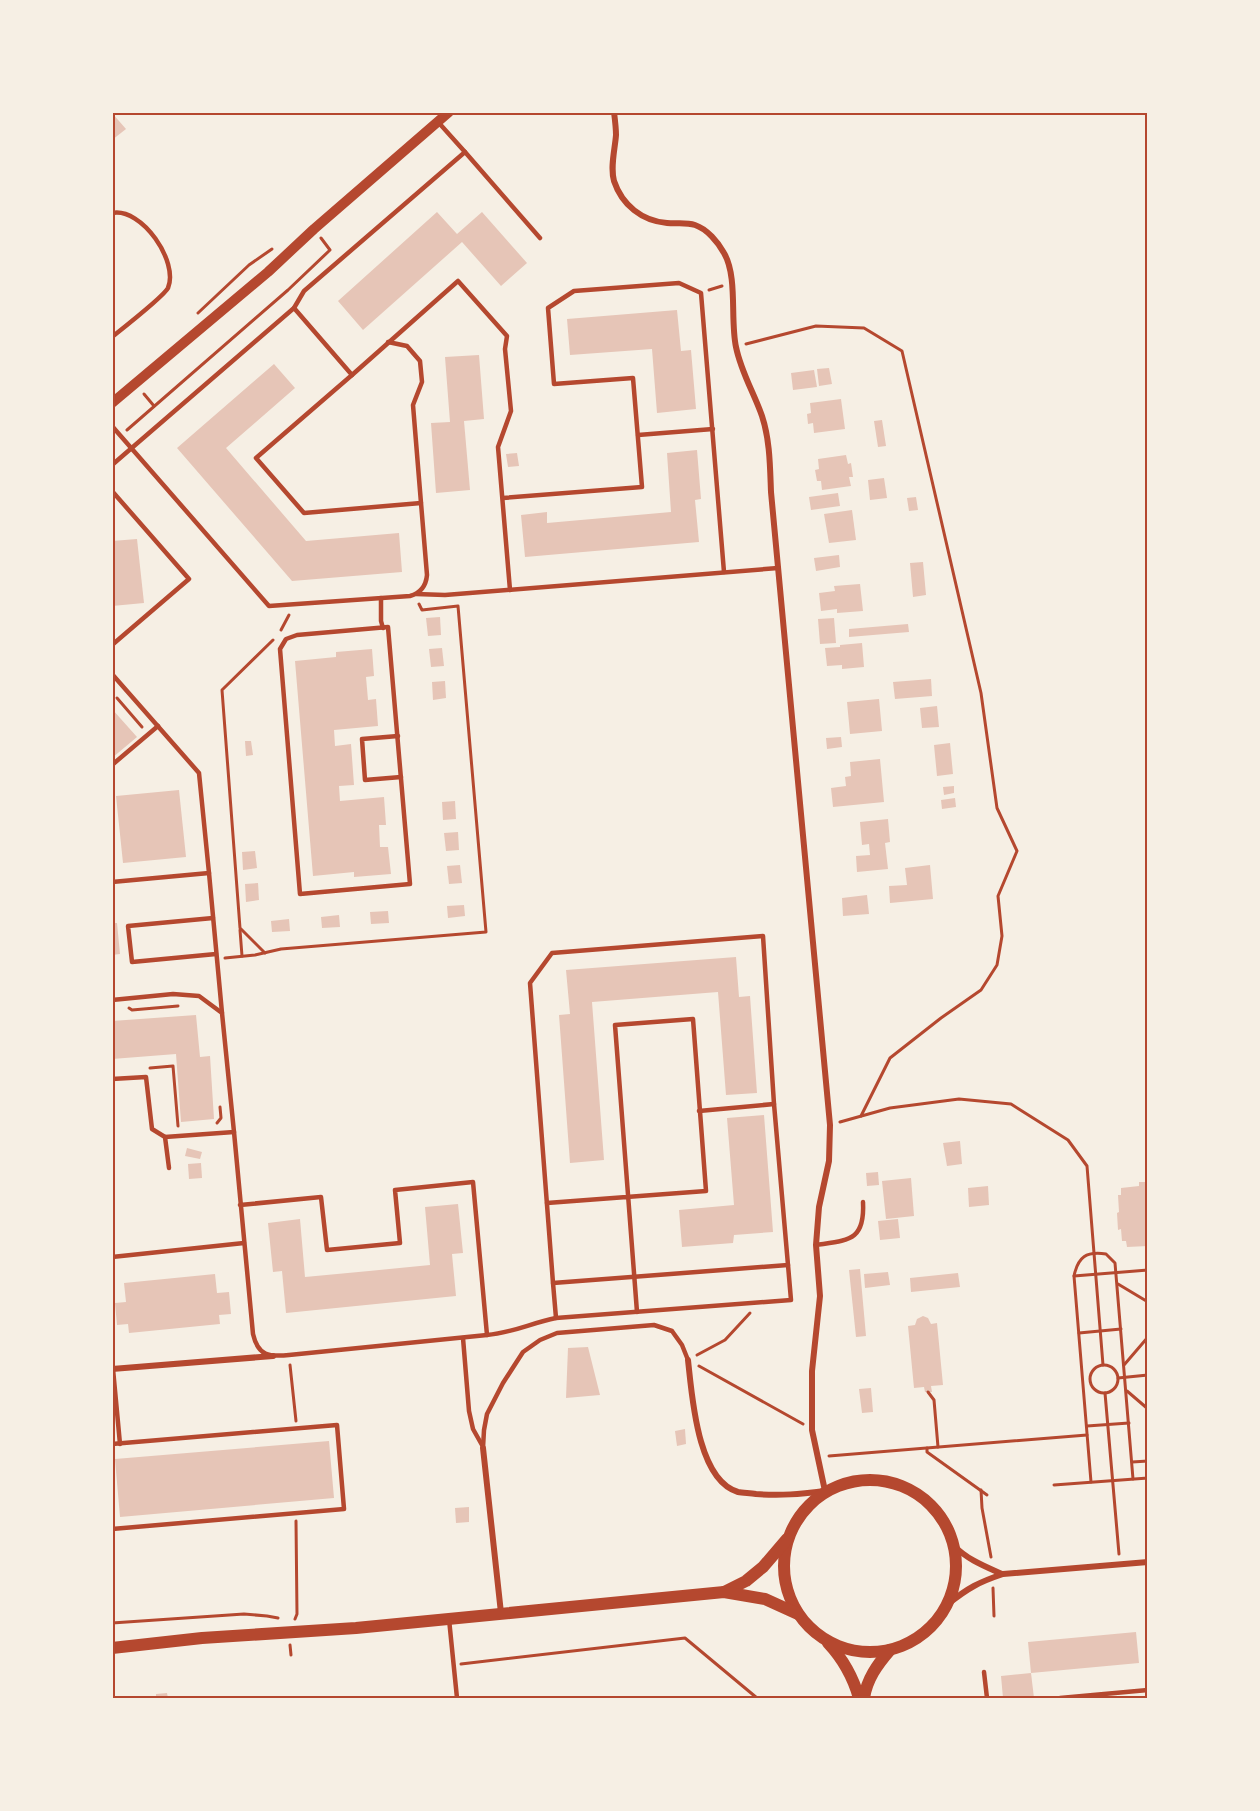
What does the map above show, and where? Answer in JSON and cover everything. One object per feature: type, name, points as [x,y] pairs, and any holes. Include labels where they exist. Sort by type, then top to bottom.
[{"type":"main road","points":[[724,1592],[746,1581],[763,1567],[787,1539],[806,1508],[825,1491],[849,1481],[875,1479],[900,1485],[923,1497],[942,1518],[949,1529],[954,1545],[954,1590],[948,1604],[937,1620],[918,1638],[890,1650],[844,1648],[825,1640]]},
{"type":"main road","points":[[787,1539],[786,1581],[798,1614],[825,1640],[844,1663],[859,1698]]},
{"type":"main road","points":[[112,1648],[202,1638],[345,1629],[724,1592],[765,1599],[798,1614]]},
{"type":"main road","points":[[864,1698],[876,1667],[890,1650]]},
{"type":"street","points":[[112,403],[268,272],[449,112]]},
{"type":"street","points":[[614,112],[616,135],[613,178],[620,195],[630,208],[646,219],[696,225],[709,233],[724,253],[730,271],[736,347],[762,416],[770,453],[771,492],[830,1125],[829,1161],[819,1207],[816,1245],[820,1296],[812,1371],[812,1430],[825,1491],[782,1496],[737,1491],[723,1484],[711,1468],[701,1445],[687,1360]]},
{"type":"street","points":[[113,1369],[273,1356]]},
{"type":"street","points":[[483,1448],[501,1613]]},
{"type":"street","points":[[954,1545],[974,1562],[1003,1574]]},
{"type":"street","points":[[948,1604],[966,1589],[1003,1574],[1147,1562]]},
{"type":"lane","points":[[438,122],[540,238]]},
{"type":"lane","points":[[112,465],[294,308],[304,291],[465,152]]},
{"type":"lane","points":[[112,213],[120,211],[129,214],[144,224],[168,261],[170,278],[167,290],[112,337]]},
{"type":"lane","points":[[422,503],[304,513],[256,458],[458,281],[507,336],[505,349],[511,411],[498,447],[510,590]]},
{"type":"lane","points":[[503,498],[642,487],[633,378],[554,384],[548,308],[574,291],[679,283],[701,293],[724,572]]},
{"type":"lane","points":[[294,308],[352,375]]},
{"type":"lane","points":[[388,342],[407,346],[420,361],[422,382],[413,405],[428,575],[425,587],[416,594]]},
{"type":"lane","points":[[112,426],[269,606],[416,594],[445,595],[778,568]]},
{"type":"lane","points":[[638,435],[713,429]]},
{"type":"lane","points":[[112,491],[189,579],[112,645]]},
{"type":"lane","points":[[381,598],[383,628]]},
{"type":"lane","points":[[388,627],[398,736],[410,884],[300,894],[280,649],[286,639],[297,635],[388,627]]},
{"type":"lane","points":[[112,674],[199,773],[253,1334],[256,1346],[262,1352],[273,1356],[289,1355],[505,1334],[534,1323],[556,1318],[791,1300],[774,1104],[763,936],[552,953],[530,983],[556,1318]]},
{"type":"lane","points":[[112,765],[158,726]]},
{"type":"lane","points":[[398,736],[362,739],[365,780],[401,777]]},
{"type":"lane","points":[[112,882],[208,873]]},
{"type":"lane","points":[[213,918],[128,926],[132,962],[216,956]]},
{"type":"lane","points":[[112,1000],[173,994],[199,996],[222,1013]]},
{"type":"lane","points":[[547,1203],[628,1197],[706,1191],[693,1019],[615,1025],[628,1197],[634,1277],[637,1312]]},
{"type":"lane","points":[[112,1079],[146,1077],[152,1129],[165,1137],[234,1132]]},
{"type":"lane","points":[[699,1111],[774,1104]]},
{"type":"lane","points":[[165,1137],[169,1168]]},
{"type":"lane","points":[[240,1205],[321,1197],[327,1250],[400,1243],[395,1190],[473,1182],[487,1335]]},
{"type":"lane","points":[[816,1245],[847,1241],[858,1233],[864,1220],[863,1202]]},
{"type":"lane","points":[[112,1257],[244,1244]]},
{"type":"lane","points":[[553,1283],[788,1265]]},
{"type":"lane","points":[[483,1448],[487,1414],[503,1383],[523,1352],[540,1340],[557,1333],[654,1325],[672,1331],[682,1345],[687,1360]]},
{"type":"lane","points":[[463,1338],[473,1429],[483,1448]]},
{"type":"lane","points":[[113,1369],[120,1444]]},
{"type":"lane","points":[[112,1444],[337,1425],[344,1509],[112,1529]]},
{"type":"lane","points":[[1147,1562],[1148,1571]]},
{"type":"lane","points":[[449,1619],[456,1698]]},
{"type":"lane","points":[[984,1672],[987,1698]]},
{"type":"lane","points":[[1060,1698],[1148,1690]]},
{"type":"path","points":[[121,435],[288,290],[330,250],[314,229]]},
{"type":"path","points":[[701,293],[731,283]]},
{"type":"path","points":[[736,347],[816,326],[864,328],[902,351],[981,693],[997,808],[1017,851],[998,896],[1002,936],[998,965],[981,990],[890,1058],[861,1116]]},
{"type":"path","points":[[216,956],[242,956],[281,949],[486,932],[458,606],[422,610],[416,594]]},
{"type":"path","points":[[242,956],[222,690],[279,634],[294,605]]},
{"type":"path","points":[[112,692],[147,732]]},
{"type":"path","points":[[240,928],[266,953]]},
{"type":"path","points":[[125,1006],[132,1010],[179,1006]]},
{"type":"path","points":[[143,1068],[173,1066],[178,1126],[188,1126]]},
{"type":"path","points":[[216,1124],[221,1118],[219,1099]]},
{"type":"path","points":[[830,1125],[890,1108],[959,1099],[1011,1104],[1068,1140],[1087,1166],[1103,1365]]},
{"type":"path","points":[[1091,1482],[1074,1276],[1081,1259],[1093,1254],[1106,1254],[1115,1263],[1133,1479]]},
{"type":"path","points":[[1074,1276],[1148,1270]]},
{"type":"path","points":[[1117,1284],[1148,1302]]},
{"type":"path","points":[[687,1360],[724,1340],[760,1303]]},
{"type":"path","points":[[1079,1333],[1121,1329]]},
{"type":"path","points":[[1124,1365],[1148,1337]]},
{"type":"path","points":[[289,1355],[297,1429]]},
{"type":"path","points":[[687,1360],[812,1430]]},
{"type":"path","points":[[1089,1380],[1093,1370],[1103,1365],[1113,1368],[1118,1378],[1115,1388],[1105,1394]]},
{"type":"path","points":[[1118,1378],[1148,1375]]},
{"type":"path","points":[[1083,1381],[1089,1380]]},
{"type":"path","points":[[1089,1380],[1095,1390],[1105,1394]]},
{"type":"path","points":[[1126,1390],[1148,1409]]},
{"type":"path","points":[[928,1392],[934,1400],[938,1447]]},
{"type":"path","points":[[1105,1394],[1120,1564]]},
{"type":"path","points":[[1087,1426],[1129,1423]]},
{"type":"path","points":[[818,1457],[1087,1435]]},
{"type":"path","points":[[927,1448],[927,1452],[987,1495]]},
{"type":"path","points":[[1132,1462],[1148,1461]]},
{"type":"path","points":[[1054,1485],[1148,1478]]},
{"type":"path","points":[[981,1490],[991,1569]]},
{"type":"path","points":[[295,1513],[297,1614]]},
{"type":"path","points":[[992,1577],[994,1616]]},
{"type":"path","points":[[112,1623],[244,1614],[285,1620]]},
{"type":"path","points":[[453,1665],[685,1638],[757,1698]]},
{"type":"building","points":[[112,113],[126,129],[112,140]]},
{"type":"building","points":[[437,212],[457,234],[482,212],[527,263],[501,286],[462,242],[363,330],[338,301]]},
{"type":"building","points":[[677,310],[681,351],[691,350],[696,409],[657,413],[652,349],[570,355],[567,319]]},
{"type":"building","points":[[479,355],[484,419],[464,421],[470,490],[436,493],[431,423],[450,422],[445,357]]},
{"type":"building","points":[[274,364],[295,388],[226,448],[306,541],[399,533],[402,572],[292,581],[177,448]]},
{"type":"building","points":[[829,368],[832,384],[819,386],[817,369]]},
{"type":"building","points":[[814,370],[817,387],[793,390],[791,373]]},
{"type":"building","points":[[841,399],[845,429],[814,433],[813,423],[808,424],[807,414],[811,413],[810,403]]},
{"type":"building","points":[[882,420],[886,446],[878,447],[874,421]]},
{"type":"building","points":[[697,450],[701,499],[695,500],[699,542],[525,557],[521,515],[547,512],[547,523],[671,512],[667,453]]},
{"type":"building","points":[[517,453],[519,466],[508,467],[506,454]]},
{"type":"building","points":[[846,455],[848,464],[851,463],[853,477],[849,477],[851,486],[822,490],[821,481],[817,481],[815,470],[819,469],[818,459]]},
{"type":"building","points":[[884,478],[887,498],[870,500],[868,480]]},
{"type":"building","points":[[838,493],[840,506],[811,510],[809,497]]},
{"type":"building","points":[[916,497],[918,510],[909,511],[907,498]]},
{"type":"building","points":[[852,510],[856,540],[829,543],[824,514]]},
{"type":"building","points":[[137,539],[144,603],[112,606],[112,541]]},
{"type":"building","points":[[839,555],[840,567],[816,571],[814,558]]},
{"type":"building","points":[[923,562],[926,595],[913,597],[910,563]]},
{"type":"building","points":[[860,584],[863,611],[837,613],[837,609],[821,611],[819,593],[835,591],[834,586]]},
{"type":"building","points":[[440,617],[441,635],[428,636],[426,618]]},
{"type":"building","points":[[834,618],[836,643],[820,644],[818,619]]},
{"type":"building","points":[[908,624],[909,632],[849,637],[849,629]]},
{"type":"building","points":[[862,643],[864,667],[842,669],[842,665],[827,666],[825,648]]},
{"type":"building","points":[[442,648],[444,666],[431,667],[429,649]]},
{"type":"building","points":[[372,649],[374,676],[366,677],[368,700],[376,699],[378,726],[334,730],[335,746],[351,744],[354,785],[339,786],[340,801],[384,797],[386,825],[379,825],[380,847],[388,847],[391,874],[354,877],[354,872],[313,876],[295,661],[336,657],[336,652]]},
{"type":"building","points":[[931,679],[932,696],[895,699],[893,682]]},
{"type":"building","points":[[445,681],[446,698],[433,700],[432,682]]},
{"type":"building","points":[[879,699],[882,731],[850,734],[847,702]]},
{"type":"building","points":[[937,706],[939,727],[922,728],[920,708]]},
{"type":"building","points":[[112,709],[137,737],[112,758]]},
{"type":"building","points":[[841,737],[842,747],[827,749],[826,738]]},
{"type":"building","points":[[245,741],[251,741],[253,755],[246,756]]},
{"type":"building","points":[[950,743],[953,774],[937,776],[934,745]]},
{"type":"building","points":[[880,759],[884,802],[833,807],[831,788],[846,786],[845,777],[851,776],[850,762]]},
{"type":"building","points":[[954,786],[954,793],[944,795],[943,787]]},
{"type":"building","points":[[179,790],[186,857],[123,863],[116,796]]},
{"type":"building","points":[[955,798],[956,807],[942,809],[941,800]]},
{"type":"building","points":[[455,801],[456,819],[443,820],[442,802]]},
{"type":"building","points":[[888,819],[890,842],[885,843],[888,869],[857,872],[856,856],[870,855],[869,844],[862,845],[860,822]]},
{"type":"building","points":[[458,832],[459,850],[446,851],[444,833]]},
{"type":"building","points":[[255,851],[257,868],[243,870],[242,852]]},
{"type":"building","points":[[460,865],[462,883],[449,884],[447,866]]},
{"type":"building","points":[[930,865],[933,899],[890,903],[889,886],[907,885],[905,868]]},
{"type":"building","points":[[258,883],[259,900],[246,902],[245,884]]},
{"type":"building","points":[[867,895],[869,914],[843,916],[842,898]]},
{"type":"building","points":[[464,905],[465,916],[448,918],[447,906]]},
{"type":"building","points":[[388,911],[389,923],[371,924],[370,912]]},
{"type":"building","points":[[339,915],[340,927],[322,928],[321,917]]},
{"type":"building","points":[[289,919],[290,931],[272,932],[271,921]]},
{"type":"building","points":[[112,923],[117,923],[120,954],[112,955]]},
{"type":"building","points":[[736,957],[739,997],[750,996],[757,1093],[726,1095],[718,992],[592,1002],[604,1160],[570,1163],[559,1015],[570,1014],[566,970]]},
{"type":"building","points":[[196,1015],[200,1057],[210,1056],[214,1119],[181,1122],[176,1054],[112,1059],[112,1021]]},
{"type":"building","points":[[764,1115],[773,1232],[734,1235],[733,1243],[682,1247],[679,1210],[734,1205],[727,1118]]},
{"type":"building","points":[[960,1141],[962,1164],[947,1166],[943,1143]]},
{"type":"building","points":[[187,1148],[202,1152],[200,1159],[185,1156]]},
{"type":"building","points":[[201,1163],[202,1178],[189,1179],[188,1164]]},
{"type":"building","points":[[878,1172],[879,1185],[867,1186],[866,1173]]},
{"type":"building","points":[[911,1178],[914,1216],[886,1219],[882,1181]]},
{"type":"building","points":[[1139,1182],[1148,1182],[1148,1246],[1127,1247],[1126,1241],[1122,1241],[1121,1229],[1118,1230],[1118,1195],[1121,1195],[1121,1188],[1139,1186]]},
{"type":"building","points":[[988,1186],[989,1205],[969,1207],[968,1188]]},
{"type":"building","points":[[458,1204],[463,1253],[452,1254],[456,1296],[286,1313],[282,1271],[273,1272],[268,1223],[300,1219],[305,1277],[430,1265],[425,1207]]},
{"type":"building","points":[[898,1219],[900,1238],[880,1240],[878,1221]]},
{"type":"building","points":[[860,1269],[866,1336],[856,1337],[849,1270]]},
{"type":"building","points":[[888,1272],[890,1285],[865,1288],[864,1274]]},
{"type":"building","points":[[958,1273],[960,1287],[911,1292],[910,1278]]},
{"type":"building","points":[[215,1274],[217,1293],[229,1292],[231,1314],[219,1315],[220,1324],[129,1333],[128,1324],[117,1325],[115,1303],[126,1302],[124,1283]]},
{"type":"building","points":[[923,1316],[928,1318],[931,1324],[937,1323],[943,1385],[931,1386],[932,1392],[925,1392],[924,1387],[914,1388],[908,1326],[915,1325],[917,1319]]},
{"type":"building","points":[[588,1347],[600,1395],[566,1398],[568,1348]]},
{"type":"building","points":[[871,1388],[873,1412],[862,1413],[859,1389]]},
{"type":"building","points":[[685,1429],[686,1444],[677,1446],[675,1431]]},
{"type":"building","points":[[329,1441],[334,1498],[120,1517],[115,1459]]},
{"type":"building","points":[[469,1507],[469,1522],[456,1523],[455,1508]]},
{"type":"building","points":[[1136,1632],[1139,1663],[1031,1673],[1028,1642]]},
{"type":"building","points":[[1031,1673],[1034,1698],[1003,1698],[1001,1676]]},
{"type":"building","points":[[167,1693],[168,1698],[156,1698],[156,1694]]}]
